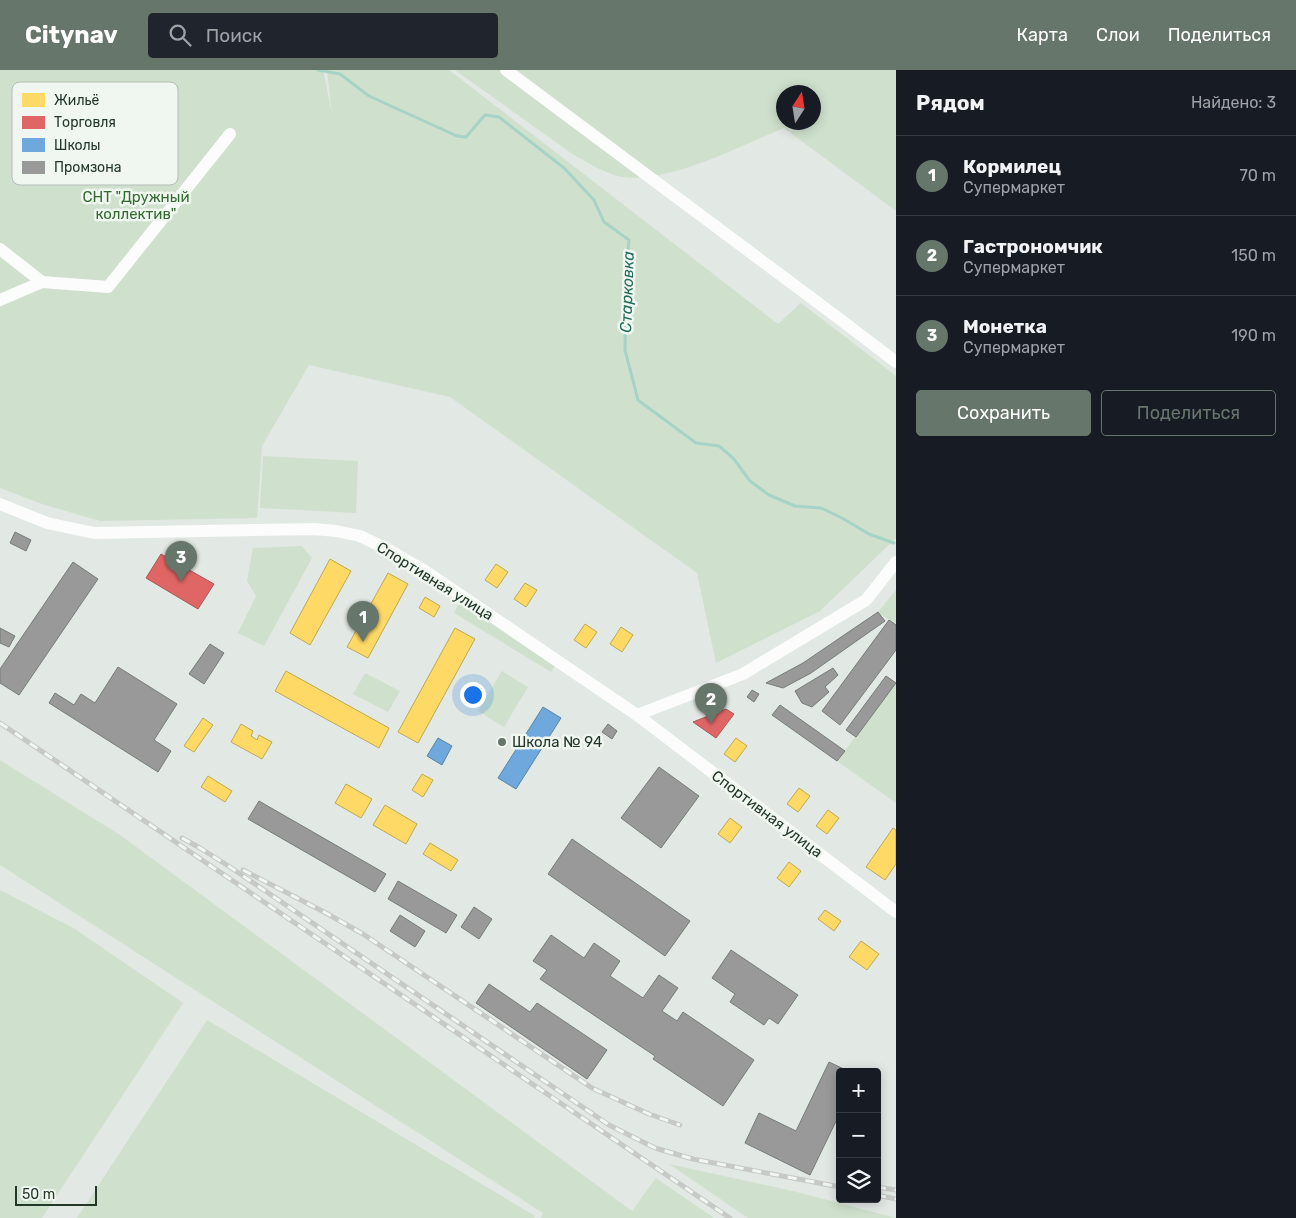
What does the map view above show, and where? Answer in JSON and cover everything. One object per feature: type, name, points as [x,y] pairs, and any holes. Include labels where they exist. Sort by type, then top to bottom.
[{"type":"street","points":[[506,70],[896,362]]},
{"type":"street","points":[[0,300],[42,282],[108,287],[230,134]]},
{"type":"street","points":[[0,249],[42,282]]},
{"type":"street","name":"Спортивная улица","points":[[0,504],[47,523],[94,533],[314,529],[360,536],[425,571],[637,715],[896,912]]},
{"type":"street","points":[[637,715],[743,674],[866,600],[896,562]]},
{"type":"green space","name":"СНТ \"Дружный коллектив\"","points":[[0,70],[323,70],[332,114],[327,70],[449,70],[778,324],[801,303],[896,376],[896,538],[820,611],[716,663],[697,573],[450,397],[309,365],[262,446],[257,518],[100,521],[42,504],[0,488]]},
{"type":"green space","points":[[455,70],[896,70],[896,211],[787,130],[821,130],[821,85],[776,85],[776,130],[779,130],[705,162],[662,174],[642,177],[623,177],[610,174],[589,164]]},
{"type":"green space","points":[[263,456],[358,461],[356,513],[260,508]]},
{"type":"green space","points":[[302,546],[312,558],[264,646],[238,633],[256,596],[247,581],[253,548]]},
{"type":"green space","points":[[896,590],[896,625],[878,612]]},
{"type":"green space","points":[[461,599],[556,663],[551,672],[454,613]]},
{"type":"green space","points":[[502,671],[528,687],[504,727],[478,711]]},
{"type":"green space","points":[[365,673],[400,691],[388,712],[353,694]]},
{"type":"green space","points":[[896,683],[896,803],[837,761]]},
{"type":"green space","points":[[0,760],[120,835],[632,1211],[656,1178],[714,1218],[541,1218],[543,1213],[0,865]]},
{"type":"green space","points":[[0,890],[75,929],[183,1003],[42,1218],[0,1218]]},
{"type":"green space","points":[[207,1020],[535,1216],[534,1218],[77,1218]]},
{"type":"green space","points":[[669,1164],[797,1192],[896,1218],[748,1218]]},
{"type":"building: Жильё","points":[[330,559],[351,571],[310,645],[290,633]]},
{"type":"building: Жильё","points":[[496,564],[508,572],[497,588],[485,580]]},
{"type":"building: Жильё","points":[[388,573],[408,584],[368,658],[347,647]]},
{"type":"building: Жильё","points":[[525,583],[537,590],[526,607],[514,599]]},
{"type":"building: Жильё","points":[[425,597],[440,606],[434,617],[419,608]]},
{"type":"building: Жильё","points":[[585,624],[597,632],[586,648],[574,640]]},
{"type":"building: Жильё","points":[[621,627],[633,635],[622,652],[610,644]]},
{"type":"building: Жильё","points":[[455,628],[475,639],[418,743],[398,732]]},
{"type":"building: Жильё","points":[[286,671],[389,728],[379,748],[275,691]]},
{"type":"building: Жильё","points":[[203,718],[213,725],[194,752],[184,746]]},
{"type":"building: Жильё","points":[[241,724],[253,731],[251,736],[257,740],[259,735],[272,742],[262,759],[231,742]]},
{"type":"building: Жильё","points":[[736,738],[747,746],[735,762],[724,754]]},
{"type":"building: Жильё","points":[[422,774],[433,780],[423,797],[412,790]]},
{"type":"building: Жильё","points":[[208,776],[232,791],[225,802],[201,787]]},
{"type":"building: Жильё","points":[[346,784],[372,799],[361,818],[335,803]]},
{"type":"building: Жильё","points":[[799,788],[810,796],[798,812],[787,804]]},
{"type":"building: Жильё","points":[[385,805],[417,824],[406,844],[373,825]]},
{"type":"building: Жильё","points":[[828,810],[839,818],[827,834],[816,826]]},
{"type":"building: Жильё","points":[[730,818],[742,827],[730,843],[718,834]]},
{"type":"building: Жильё","points":[[893,828],[896,830],[896,864],[885,880],[866,867]]},
{"type":"building: Жильё","points":[[430,843],[458,860],[451,871],[423,854]]},
{"type":"building: Жильё","points":[[789,862],[801,871],[789,887],[777,878]]},
{"type":"building: Жильё","points":[[825,910],[841,921],[834,931],[818,919]]},
{"type":"building: Жильё","points":[[861,941],[879,954],[867,970],[849,957]]},
{"type":"building: Торговля","points":[[161,554],[214,584],[198,609],[146,578]]},
{"type":"building: Торговля","points":[[726,709],[734,714],[716,738],[693,722]]},
{"type":"building: Школы","points":[[543,707],[561,718],[516,789],[498,778]]},
{"type":"building: Школы","points":[[438,738],[452,746],[442,765],[427,756]]},
{"type":"building: Промзона","points":[[15,532],[31,540],[26,551],[10,543]]},
{"type":"building: Промзона","points":[[73,562],[98,579],[19,695],[0,683],[0,669]]},
{"type":"building: Промзона","points":[[878,612],[885,621],[811,673],[783,688],[766,683],[803,663]]},
{"type":"building: Промзона","points":[[889,620],[896,625],[896,650],[840,725],[822,711]]},
{"type":"building: Промзона","points":[[0,628],[15,636],[9,647],[0,643]]},
{"type":"building: Промзона","points":[[210,644],[224,653],[204,684],[189,674]]},
{"type":"building: Промзона","points":[[118,667],[177,704],[154,740],[171,751],[158,772],[49,703],[55,693],[74,705],[81,694],[95,703]]},
{"type":"building: Промзона","points":[[833,668],[838,675],[825,687],[829,692],[812,707],[802,703],[795,691]]},
{"type":"building: Промзона","points":[[886,676],[896,683],[856,737],[846,730]]},
{"type":"building: Промзона","points":[[752,690],[759,694],[754,702],[747,697]]},
{"type":"building: Промзона","points":[[780,705],[845,751],[837,761],[772,715]]},
{"type":"building: Промзона","points":[[608,724],[617,731],[612,739],[602,732]]},
{"type":"building: Промзона","points":[[659,767],[699,796],[661,848],[621,818]]},
{"type":"building: Промзона","points":[[259,801],[386,874],[375,892],[248,819]]},
{"type":"building: Промзона","points":[[572,839],[690,921],[665,956],[548,874]]},
{"type":"building: Промзона","points":[[398,881],[457,915],[446,933],[388,899]]},
{"type":"building: Промзона","points":[[474,907],[492,919],[479,939],[461,927]]},
{"type":"building: Промзона","points":[[400,915],[425,931],[415,947],[390,931]]},
{"type":"building: Промзона","points":[[551,935],[584,958],[594,943],[620,961],[610,976],[643,998],[659,975],[678,988],[662,1011],[677,1021],[683,1012],[754,1060],[723,1106],[653,1059],[655,1056],[540,979],[547,970],[533,961]]},
{"type":"building: Промзона","points":[[731,950],[798,995],[778,1024],[769,1018],[764,1025],[730,1002],[735,994],[712,978]]},
{"type":"building: Промзона","points":[[489,984],[530,1012],[537,1003],[607,1050],[587,1079],[476,1003]]},
{"type":"building: Промзона","points":[[829,1062],[842,1068],[836,1068],[836,1121],[810,1175],[745,1143],[759,1113],[796,1131]]},
{"type":"waterway","name":"Старковка","points":[[318,70],[340,74],[369,96],[457,136],[466,137],[485,115],[499,117],[564,168],[594,200],[604,222],[629,240],[626,277],[625,350],[638,400],[696,443],[719,446],[733,458],[750,481],[769,495],[795,506],[821,508],[869,534],[894,543]]},
{"type":"railway","points":[[0,723],[730,1218]]},
{"type":"railway","points":[[182,838],[230,867],[609,1125],[655,1148],[693,1159],[836,1186]]},
{"type":"railway","points":[[243,870],[363,934],[592,1088],[649,1114],[680,1125]]},
{"type":"railway","points":[[881,1188],[896,1190]]},
{"type":"railway","points":[[881,1196],[896,1199]]},
{"type":"place","name":"Монетка","points":[[181,582]]},
{"type":"place","name":"Кормилец","points":[[363,642]]},
{"type":"place","name":"Гастрономчик","points":[[711,724]]},
{"type":"place","name":"Школа № 94","points":[[502,742]]}]
